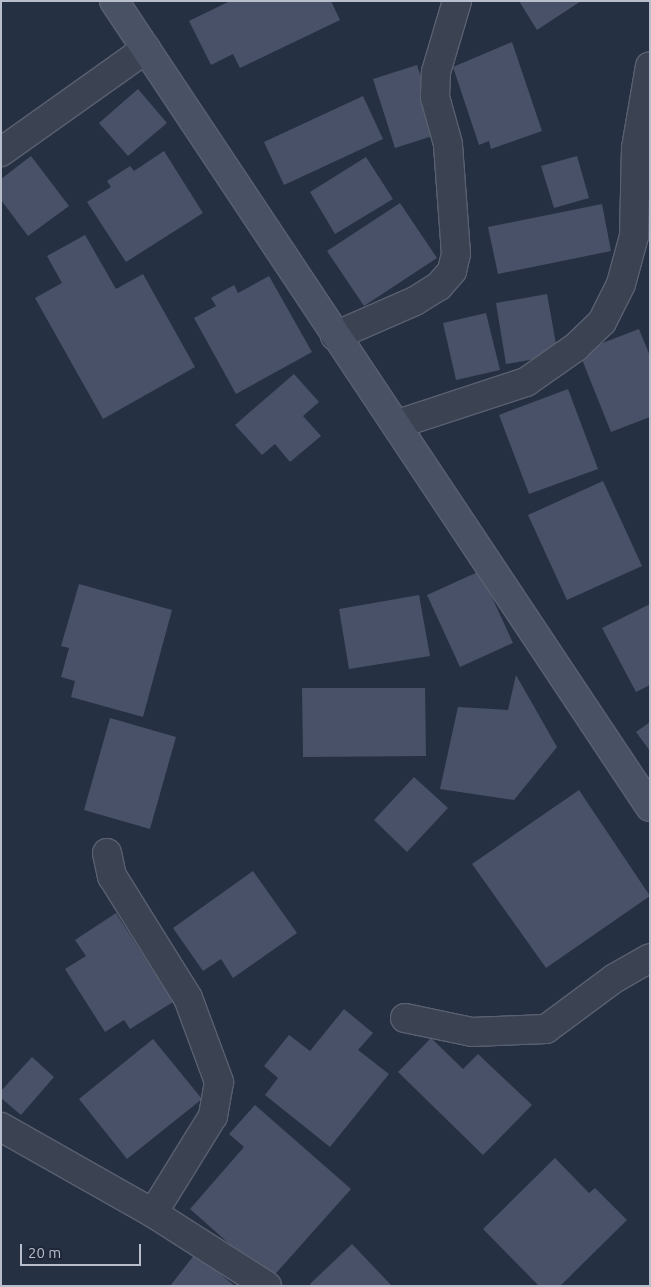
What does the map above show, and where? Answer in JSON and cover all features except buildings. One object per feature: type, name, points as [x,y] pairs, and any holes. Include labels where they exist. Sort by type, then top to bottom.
[{"type":"main road","points":[[114,1],[335,336],[398,424],[650,807]]},
{"type":"street","points":[[335,336],[415,300],[439,286],[452,271],[456,254],[448,144],[435,97],[436,72],[457,1]]},
{"type":"street","points":[[1,152],[146,50]]},
{"type":"street","points":[[398,424],[526,382],[576,347],[602,322],[620,284],[634,236],[636,148],[650,66]]},
{"type":"street","points":[[107,853],[112,876],[188,998],[219,1082],[213,1116],[153,1213]]},
{"type":"street","points":[[405,1018],[472,1032],[546,1029],[614,978],[650,958]]},
{"type":"street","points":[[1,1127],[153,1213],[267,1286]]}]
